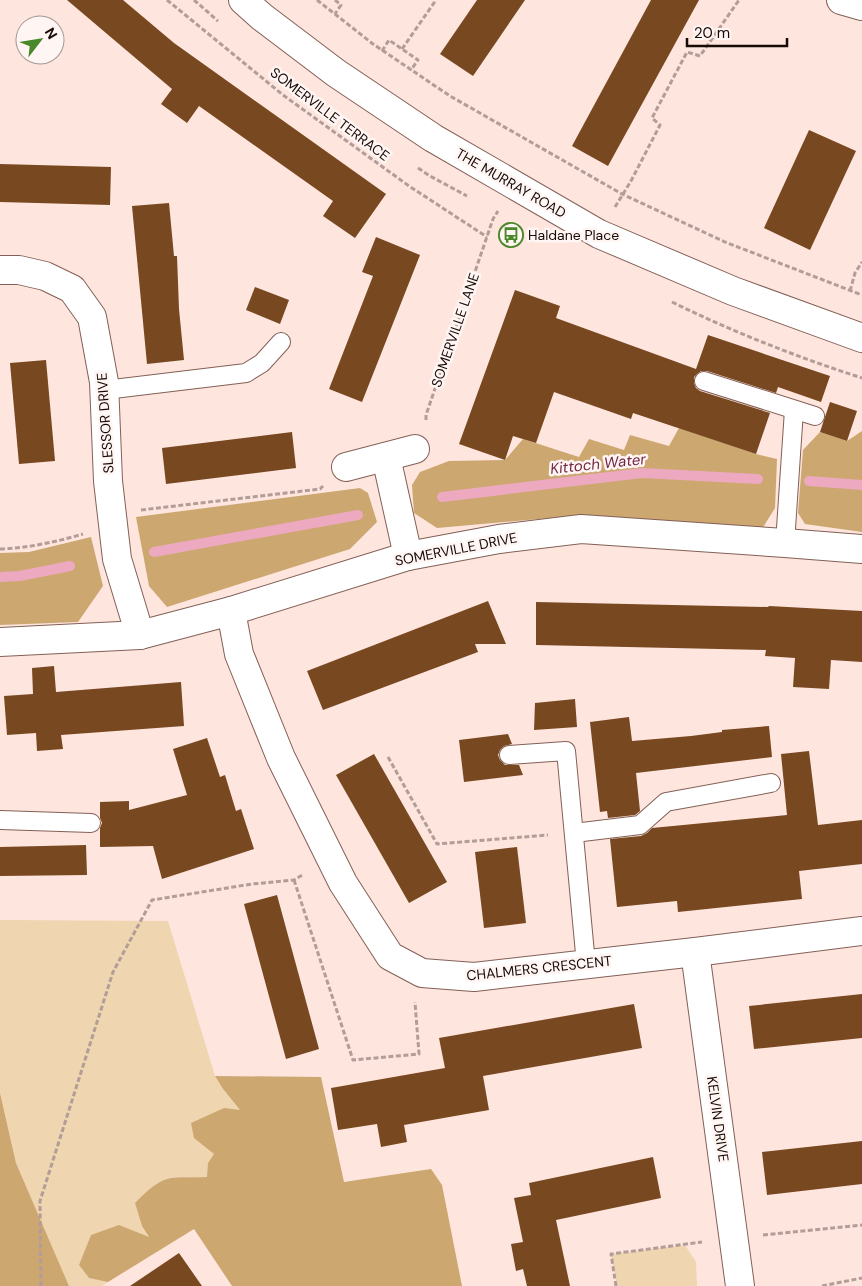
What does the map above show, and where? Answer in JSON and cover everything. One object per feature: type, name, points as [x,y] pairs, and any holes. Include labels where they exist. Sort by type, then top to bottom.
[{"type":"street","name":"THE MURRAY ROAD","points":[[242,0],[336,73],[434,138],[599,234],[733,291],[862,338]]},
{"type":"street","points":[[841,0],[862,6]]},
{"type":"street","name":"SLESSOR DRIVE","points":[[0,270],[19,270],[45,276],[72,289],[92,317],[105,390],[108,481],[117,559],[140,635]]},
{"type":"street","points":[[346,467],[416,449]]},
{"type":"street","points":[[386,457],[408,556]]},
{"type":"street","name":"SOMERVILLE DRIVE","points":[[0,642],[140,635],[232,611],[408,556],[499,539],[582,529],[862,549]]},
{"type":"street","name":"CHALMERS CRESCENT","points":[[232,611],[240,654],[281,758],[343,883],[390,956],[422,973],[474,977],[862,931]]},
{"type":"street","name":"KELVIN DRIVE","points":[[695,952],[740,1286]]},
{"type":"lane","points":[[105,390],[246,373],[262,363],[281,342]]},
{"type":"lane","points":[[704,381],[815,416]]},
{"type":"lane","points":[[785,542],[794,410]]},
{"type":"lane","points":[[510,754],[566,751],[586,964]]},
{"type":"lane","points":[[574,833],[640,825],[666,802],[771,782]]},
{"type":"lane","points":[[0,820],[91,823]]},
{"type":"path","name":"SOMERVILLE TERRACE","points":[[167,0],[283,95],[409,186],[487,237]]},
{"type":"path","points":[[317,0],[382,51],[450,96],[622,194],[725,242],[862,295]]},
{"type":"path","points":[[335,0],[341,5],[335,14]]},
{"type":"path","points":[[402,49],[436,0]]},
{"type":"path","points":[[599,234],[660,125],[652,118],[687,52],[700,56],[739,0]]},
{"type":"path","points":[[382,51],[389,40],[418,60],[411,70]]},
{"type":"path","name":"SOMERVILLE LANE","points":[[416,449],[426,427],[426,415],[493,219],[512,184]]},
{"type":"path","points":[[850,291],[855,274],[862,262]]},
{"type":"path","points":[[0,549],[62,540],[113,526],[139,510],[320,488],[346,467]]},
{"type":"path","points":[[388,757],[437,844],[574,833]]},
{"type":"path","points":[[41,1286],[40,1200],[113,972],[152,900],[252,884],[294,880],[332,859]]},
{"type":"path","points":[[294,880],[353,1060],[419,1054],[415,1004],[422,973]]},
{"type":"path","points":[[616,1286],[611,1254],[734,1238],[862,1225]]},
{"type":"path","points":[[822,1286],[862,1278]]},
{"type":"shaded area","points":[[679,428],[756,454],[777,459],[775,508],[762,529],[573,516],[437,528],[414,513],[412,485],[420,472],[449,461],[505,460],[523,439],[579,457],[589,439],[624,450],[630,435],[669,446]]},
{"type":"shaded area","points":[[862,431],[862,532],[805,524],[798,513],[803,450],[820,432],[847,441]]},
{"type":"shaded area","points":[[360,488],[368,493],[377,522],[350,549],[167,607],[149,586],[136,517]]},
{"type":"shaded area","points":[[91,537],[103,586],[78,622],[0,625],[0,553],[29,552]]},
{"type":"shaded area","points":[[0,920],[168,921],[215,1076],[240,1110],[214,1155],[207,1178],[181,1177],[167,1179],[154,1186],[135,1203],[142,1226],[149,1238],[91,1235],[79,1265],[89,1278],[108,1282],[102,1286],[69,1286],[16,1163],[0,1093]]},
{"type":"shaded area","points":[[215,1076],[321,1077],[344,1182],[431,1169],[442,1185],[462,1286],[232,1286],[194,1229],[108,1282],[89,1278],[79,1265],[91,1235],[119,1225],[149,1237],[142,1226],[135,1203],[154,1186],[167,1179],[207,1177],[208,1163],[214,1154],[194,1138],[191,1123],[224,1108],[240,1110]]},
{"type":"shaded area","points":[[0,1093],[16,1163],[69,1286],[0,1286]]},
{"type":"shaded area","points":[[685,1245],[696,1262],[697,1286],[617,1286],[611,1254]]},
{"type":"building","points":[[67,0],[123,0],[174,43],[386,194],[355,238],[323,216],[333,201],[199,106],[187,123],[161,104],[172,89]]},
{"type":"building","points":[[477,0],[525,0],[473,76],[440,54]]},
{"type":"building","points":[[651,0],[699,0],[608,166],[572,146]]},
{"type":"building","points":[[809,130],[856,151],[810,250],[764,228]]},
{"type":"building","points":[[0,164],[111,167],[110,205],[0,202]]},
{"type":"building","points":[[169,203],[174,256],[177,256],[179,309],[184,360],[147,364],[132,206]]},
{"type":"building","points":[[376,237],[420,255],[362,402],[329,389],[373,276],[362,272]]},
{"type":"building","points":[[255,287],[289,300],[280,324],[246,310]]},
{"type":"building","points":[[515,290],[560,306],[556,318],[696,369],[708,335],[830,376],[821,402],[778,387],[776,393],[707,371],[701,371],[694,377],[696,388],[700,391],[770,413],[756,454],[633,413],[631,419],[554,392],[536,443],[513,436],[505,460],[459,444]]},
{"type":"building","points":[[46,360],[55,461],[19,464],[10,363]]},
{"type":"building","points":[[830,402],[857,411],[847,441],[820,432]]},
{"type":"building","points":[[292,432],[296,468],[166,484],[162,448]]},
{"type":"building","points":[[488,601],[506,644],[475,644],[478,652],[323,710],[307,671]]},
{"type":"building","points":[[536,602],[769,606],[862,611],[862,662],[831,660],[829,689],[793,687],[795,658],[765,656],[766,650],[536,645]]},
{"type":"building","points":[[54,666],[56,692],[181,682],[184,726],[61,735],[63,749],[37,751],[36,733],[7,735],[4,696],[33,694],[32,668]]},
{"type":"building","points":[[575,699],[577,727],[534,730],[535,703]]},
{"type":"building","points":[[629,717],[632,741],[769,726],[772,757],[636,773],[640,811],[635,815],[608,818],[607,811],[600,812],[590,722]]},
{"type":"building","points":[[508,734],[512,744],[504,746],[498,755],[505,765],[519,765],[523,775],[464,782],[459,740]]},
{"type":"building","points":[[207,738],[220,777],[225,775],[236,811],[241,809],[254,849],[162,879],[153,846],[100,847],[100,828],[102,823],[100,818],[100,802],[129,801],[129,810],[187,795],[173,749]]},
{"type":"building","points":[[809,751],[818,825],[862,820],[862,864],[799,871],[802,899],[678,912],[677,901],[617,907],[610,839],[641,836],[652,828],[787,815],[781,754]]},
{"type":"building","points":[[374,754],[447,882],[409,903],[336,775]]},
{"type":"building","points":[[86,845],[87,875],[0,876],[0,847]]},
{"type":"building","points":[[517,847],[526,923],[484,928],[475,852]]},
{"type":"building","points":[[277,895],[319,1049],[286,1059],[244,904]]},
{"type":"building","points":[[862,994],[862,1038],[754,1049],[749,1006]]},
{"type":"building","points":[[634,1004],[642,1048],[483,1076],[489,1110],[404,1125],[407,1142],[381,1147],[377,1124],[338,1130],[331,1088],[445,1068],[439,1038]]},
{"type":"building","points":[[862,1141],[862,1184],[767,1195],[762,1152]]},
{"type":"building","points":[[653,1157],[661,1198],[556,1220],[570,1286],[527,1286],[523,1269],[516,1271],[511,1244],[523,1242],[514,1198],[531,1195],[529,1183]]},
{"type":"building","points":[[179,1253],[202,1286],[130,1286]]},
{"type":"waterway","name":"Kittoch Water","points":[[442,497],[642,473],[758,479]]},
{"type":"waterway","name":"Kittoch Water","points":[[809,481],[862,485]]},
{"type":"waterway","name":"Kittoch Water","points":[[154,552],[358,515]]},
{"type":"waterway","name":"Kittoch Water","points":[[0,577],[20,576],[70,566]]},
{"type":"place","name":"Haldane Place","points":[[511,235]]}]
